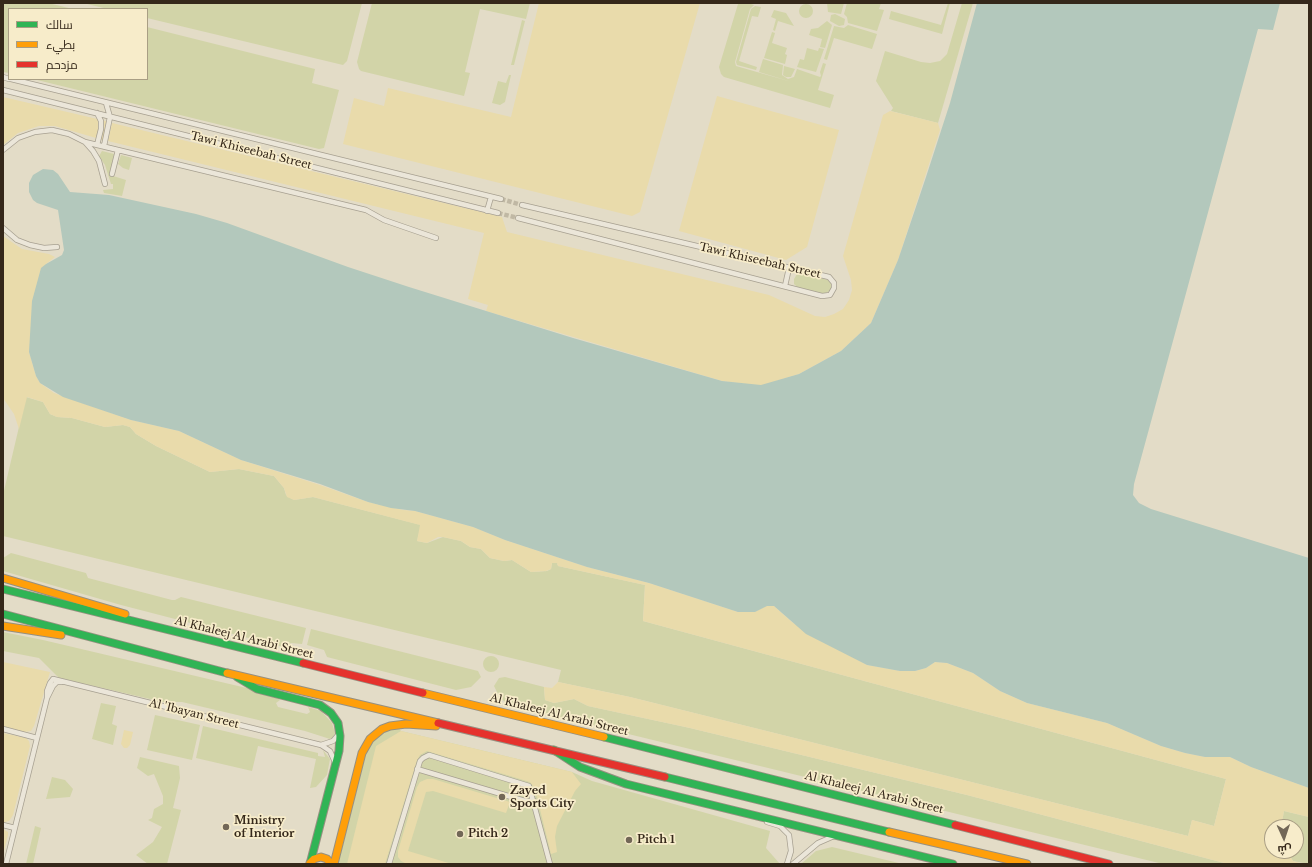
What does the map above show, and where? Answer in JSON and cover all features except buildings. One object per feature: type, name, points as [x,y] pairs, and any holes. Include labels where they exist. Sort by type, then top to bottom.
[{"type":"main road","points":[[3,578],[122,612],[148,625]]},
{"type":"main road","name":"Al Khaleej Al Arabi Street","points":[[3,589],[1109,864]]},
{"type":"main road","points":[[3,614],[81,636],[236,675],[554,750],[850,823],[1027,864]]},
{"type":"main road","points":[[3,626],[34,632],[81,636]]},
{"type":"main road","points":[[236,675],[246,683],[257,688],[320,706],[333,716],[340,731],[340,746],[336,764],[310,864]]},
{"type":"main road","points":[[334,864],[362,753],[370,739],[382,729],[398,724],[452,727]]},
{"type":"main road","points":[[554,750],[573,764],[621,782],[953,864]]},
{"type":"main road","points":[[310,864],[314,859],[321,858],[327,859],[331,864]]},
{"type":"street","name":"Tawi Khiseebah Street","points":[[14,80],[500,199]]},
{"type":"street","name":"Tawi Khiseebah Street","points":[[3,90],[498,214]]},
{"type":"street","points":[[104,146],[110,117],[106,103]]},
{"type":"street","points":[[97,114],[101,129],[97,145]]},
{"type":"street","points":[[3,150],[18,138],[43,130],[61,132],[85,142],[366,210],[388,221],[436,238]]},
{"type":"street","points":[[85,142],[99,161],[105,184]]},
{"type":"street","points":[[112,174],[118,150]]},
{"type":"street","points":[[488,211],[491,197]]},
{"type":"street","name":"Tawi Khiseebah Street","points":[[518,218],[822,296],[830,295],[834,290],[834,283],[829,278],[522,205]]},
{"type":"street","points":[[3,228],[17,240],[30,245],[44,248],[57,247]]},
{"type":"street","points":[[785,286],[789,268]]},
{"type":"street","name":"Al 'Ibayan Street","points":[[6,864],[47,698],[54,684],[66,682],[321,745]]},
{"type":"street","points":[[3,729],[37,738]]},
{"type":"street","points":[[321,745],[333,741],[340,731]]},
{"type":"street","points":[[321,745],[330,751],[336,764]]},
{"type":"street","points":[[388,864],[421,759],[425,756],[432,756],[525,784],[530,788],[550,864]]},
{"type":"street","points":[[417,770],[525,801],[534,801]]},
{"type":"street","points":[[748,814],[756,819],[777,825],[786,832],[792,847],[787,864]]},
{"type":"street","points":[[3,826],[15,828]]},
{"type":"street","points":[[793,864],[822,840],[839,836]]},
{"type":"green space","points":[[3,3],[48,3],[69,8],[8,8],[8,73],[3,72]]},
{"type":"green space","points":[[83,3],[362,3],[347,61],[343,65],[148,18],[148,8],[104,8]]},
{"type":"green space","points":[[372,3],[530,3],[526,19],[480,9],[465,72],[470,73],[464,96],[361,71],[359,69],[357,62]]},
{"type":"green space","points":[[748,3],[754,5],[750,9],[735,62],[736,66],[792,82],[759,72],[763,59],[783,65],[782,75],[788,79],[794,77],[797,69],[820,77],[823,63],[826,64],[818,90],[834,95],[830,108],[724,77],[721,74],[719,67],[738,4]]},
{"type":"green space","points":[[827,3],[844,3],[841,14],[828,12]]},
{"type":"green space","points":[[847,3],[881,3],[879,9],[884,10],[877,31],[848,23],[847,17],[844,14]]},
{"type":"green space","points":[[948,3],[950,3],[942,34],[889,19],[891,11],[941,25]]},
{"type":"green space","points":[[962,3],[973,3],[938,123],[891,111],[893,108],[876,81],[885,51],[921,62],[930,63],[940,61],[947,54]]},
{"type":"green space","points":[[806,4],[811,6],[813,11],[811,16],[806,18],[801,16],[799,11],[801,6]]},
{"type":"green space","points":[[755,6],[761,7],[758,17],[752,16],[739,61],[757,67],[756,70],[737,65],[736,62],[751,9]]},
{"type":"green space","points":[[774,10],[786,13],[794,26],[778,21],[775,31],[773,30],[776,19],[771,17]]},
{"type":"green space","points":[[835,14],[845,19],[844,25],[839,26],[830,21],[831,15]]},
{"type":"green space","points":[[522,20],[525,21],[514,65],[511,65]]},
{"type":"green space","points":[[827,21],[832,25],[825,48],[820,47],[822,39],[809,35],[811,29],[818,28]]},
{"type":"green space","points":[[848,25],[877,34],[872,49],[834,38],[827,60],[824,59],[834,26],[844,28]]},
{"type":"green space","points":[[148,27],[315,69],[312,83],[339,90],[324,148],[319,149],[37,80],[148,80]]},
{"type":"green space","points":[[772,32],[775,33],[772,43],[787,48],[785,54],[787,55],[785,64],[764,58]]},
{"type":"green space","points":[[807,48],[818,51],[819,48],[824,49],[816,72],[797,67],[800,59],[804,60]]},
{"type":"green space","points":[[784,66],[795,69],[791,77],[786,77],[783,75]]},
{"type":"green space","points":[[509,75],[511,75],[505,102],[500,105],[492,103],[498,81],[506,83]]},
{"type":"green space","points":[[102,151],[114,154],[110,175],[126,180],[122,196],[104,193],[103,190],[113,189],[113,184],[111,184],[105,165],[99,156]]},
{"type":"green space","points":[[121,155],[132,158],[129,170],[118,164]]},
{"type":"green space","points":[[802,273],[828,280],[831,284],[831,290],[824,294],[798,288],[794,284],[794,279],[797,274]]},
{"type":"green space","points":[[26,397],[43,402],[50,414],[57,417],[72,418],[105,427],[123,425],[130,427],[136,434],[156,446],[210,472],[239,469],[274,476],[284,488],[286,495],[294,500],[313,497],[421,525],[417,541],[427,543],[443,537],[461,541],[470,547],[481,549],[490,558],[504,561],[512,560],[531,572],[547,571],[551,569],[552,563],[557,563],[558,566],[645,585],[643,621],[1226,779],[1214,826],[1192,820],[1188,836],[630,697],[558,682],[561,670],[3,536],[3,495]]},
{"type":"green space","points":[[11,553],[86,573],[88,578],[172,600],[181,597],[306,628],[302,644],[291,643],[287,648],[121,605],[3,571],[3,558]]},
{"type":"green space","points":[[311,629],[478,671],[481,677],[471,687],[456,690],[327,657],[324,650],[307,645]]},
{"type":"green space","points":[[3,632],[272,694],[280,700],[276,703],[278,707],[307,714],[310,712],[308,707],[321,711],[332,723],[335,733],[334,737],[330,739],[305,731],[182,702],[163,702],[59,678],[39,658],[3,651]]},
{"type":"green space","points":[[491,656],[497,658],[499,664],[497,670],[491,672],[485,670],[483,664],[485,658]]},
{"type":"green space","points":[[505,677],[544,687],[545,700],[554,703],[574,699],[588,706],[690,728],[967,795],[1228,864],[1163,864],[509,705],[500,698],[494,686],[499,678]]},
{"type":"green space","points":[[101,703],[116,706],[112,724],[117,726],[113,745],[92,739]]},
{"type":"green space","points":[[155,715],[200,725],[192,760],[147,750]]},
{"type":"green space","points":[[203,726],[318,753],[318,756],[325,757],[323,750],[330,759],[327,775],[316,787],[310,788],[316,759],[258,746],[252,771],[196,758]]},
{"type":"green space","name":"Zayed Sports City","points":[[398,727],[401,731],[572,772],[592,781],[770,831],[766,848],[780,864],[338,864],[367,751],[371,742],[380,733]]},
{"type":"green space","points":[[140,757],[179,766],[180,778],[173,808],[181,810],[167,864],[148,864],[136,855],[153,842],[162,827],[148,820],[152,818],[154,809],[163,804],[163,796],[154,774],[148,776],[137,768]]},
{"type":"green space","points":[[52,777],[65,780],[73,789],[70,797],[46,799]]},
{"type":"green space","points":[[1284,811],[1309,817],[1309,864],[1293,861],[1292,859],[1304,859],[1304,819],[1282,819]]},
{"type":"green space","points":[[35,826],[41,828],[33,864],[26,864]]},
{"type":"green space","points":[[832,847],[903,864],[801,864],[816,851]]},
{"type":"sand","points":[[539,3],[700,3],[640,212],[632,216],[343,144],[354,98],[384,106],[388,88],[511,117]]},
{"type":"sand","points":[[717,96],[839,130],[807,247],[786,260],[679,231]]},
{"type":"sand","points":[[3,97],[106,121],[107,125],[103,140],[55,126],[39,126],[18,133],[3,145]]},
{"type":"sand","points":[[890,111],[938,123],[940,130],[898,260],[871,323],[841,351],[799,374],[761,386],[722,381],[486,311],[488,305],[468,299],[484,233],[108,141],[112,123],[502,217],[507,232],[769,295],[815,316],[825,317],[843,309],[849,300],[852,290],[851,280],[843,256],[883,115]]},
{"type":"sand","points":[[3,236],[22,249],[49,254],[55,257],[46,264],[29,352],[36,376],[40,383],[54,393],[131,420],[179,431],[241,460],[368,502],[403,510],[415,511],[473,527],[505,540],[587,567],[649,583],[738,612],[754,612],[766,606],[774,606],[792,622],[867,665],[900,671],[915,671],[926,668],[935,662],[947,663],[973,673],[1000,691],[1027,703],[1107,723],[1161,746],[1185,753],[1205,757],[1230,757],[1251,767],[1309,788],[1309,817],[1284,811],[1282,819],[1264,819],[1264,859],[1292,859],[1293,861],[1304,864],[1228,864],[967,795],[690,728],[588,706],[574,699],[554,703],[545,700],[544,687],[552,688],[558,682],[630,697],[1188,836],[1192,820],[1214,826],[1226,779],[643,621],[645,585],[558,566],[557,563],[552,563],[551,569],[546,571],[531,572],[512,560],[504,561],[490,558],[481,549],[470,547],[461,541],[443,537],[438,537],[427,543],[417,541],[420,525],[313,497],[294,500],[287,497],[284,488],[274,476],[239,469],[210,472],[156,446],[136,434],[130,427],[123,425],[105,427],[72,418],[57,417],[50,414],[43,402],[27,397],[19,429],[14,414],[3,398]]},
{"type":"sand","points":[[3,662],[50,672],[34,726],[31,731],[24,732],[3,726]]},
{"type":"sand","points":[[124,730],[133,732],[130,745],[127,748],[124,748],[121,744]]},
{"type":"sand","points":[[401,731],[572,772],[581,784],[575,791],[557,826],[555,837],[557,852],[551,854],[535,789],[530,782],[427,751],[420,755],[417,760],[385,864],[347,864],[376,746]]},
{"type":"sand","points":[[3,733],[26,738],[29,741],[30,746],[13,815],[9,821],[5,822],[3,822]]},
{"type":"sand","points":[[427,779],[433,779],[510,802],[506,813],[433,791],[426,792],[408,851],[452,864],[407,864],[401,861],[398,857],[398,851],[417,787],[420,782]]},
{"type":"sand","points":[[3,829],[8,832],[8,835],[3,855]]},
{"type":"shaded area","points":[[977,3],[1280,3],[1273,30],[1258,29],[1134,484],[1133,495],[1139,503],[1151,509],[1309,558],[1309,788],[1251,767],[1230,757],[1205,757],[1185,753],[1161,746],[1107,723],[1027,703],[1000,691],[973,673],[947,663],[935,662],[926,668],[915,671],[900,671],[867,665],[806,634],[774,606],[767,606],[755,612],[738,612],[649,583],[587,567],[505,540],[473,527],[415,511],[391,508],[368,502],[320,484],[241,460],[179,431],[131,420],[63,397],[40,383],[36,376],[29,352],[32,301],[41,268],[62,255],[64,250],[58,210],[37,203],[33,200],[29,192],[29,183],[33,175],[43,169],[53,170],[58,174],[70,192],[109,195],[196,214],[227,223],[348,267],[409,287],[573,338],[722,381],[761,385],[799,374],[841,351],[871,323],[898,260],[926,177],[950,103]]},
{"type":"tunnel","points":[[501,199],[522,205]]},
{"type":"tunnel","points":[[498,213],[518,218]]},
{"type":"traffic: fast","points":[[3,589],[303,663]]},
{"type":"traffic: fast","points":[[3,614],[227,673]]},
{"type":"traffic: fast","points":[[237,677],[257,689],[320,705],[331,713],[338,723],[340,736],[339,751],[310,864]]},
{"type":"traffic: fast","points":[[604,737],[955,825]]},
{"type":"traffic: fast","points":[[554,750],[580,767],[626,784],[953,864]]},
{"type":"traffic: fast","points":[[665,777],[889,832]]},
{"type":"traffic: slow","points":[[3,578],[125,614]]},
{"type":"traffic: slow","points":[[3,626],[61,635]]},
{"type":"traffic: slow","points":[[227,673],[438,723]]},
{"type":"traffic: slow","points":[[423,693],[604,737]]},
{"type":"traffic: slow","points":[[334,864],[362,753],[370,739],[382,729],[390,726],[406,724],[436,726]]},
{"type":"traffic: slow","points":[[889,832],[1027,864]]},
{"type":"traffic: slow","points":[[310,863],[314,859],[321,857],[327,859],[331,864]]},
{"type":"traffic: jam","points":[[303,663],[423,693]]},
{"type":"traffic: jam","points":[[438,723],[665,777]]},
{"type":"traffic: jam","points":[[955,825],[1109,864]]},
{"type":"place","name":"Zayed Sports City","points":[[502,797]]},
{"type":"place","name":"Ministry of Interior","points":[[226,827]]},
{"type":"place","name":"Pitch 2","points":[[460,834]]},
{"type":"place","name":"Pitch 1","points":[[629,840]]}]
